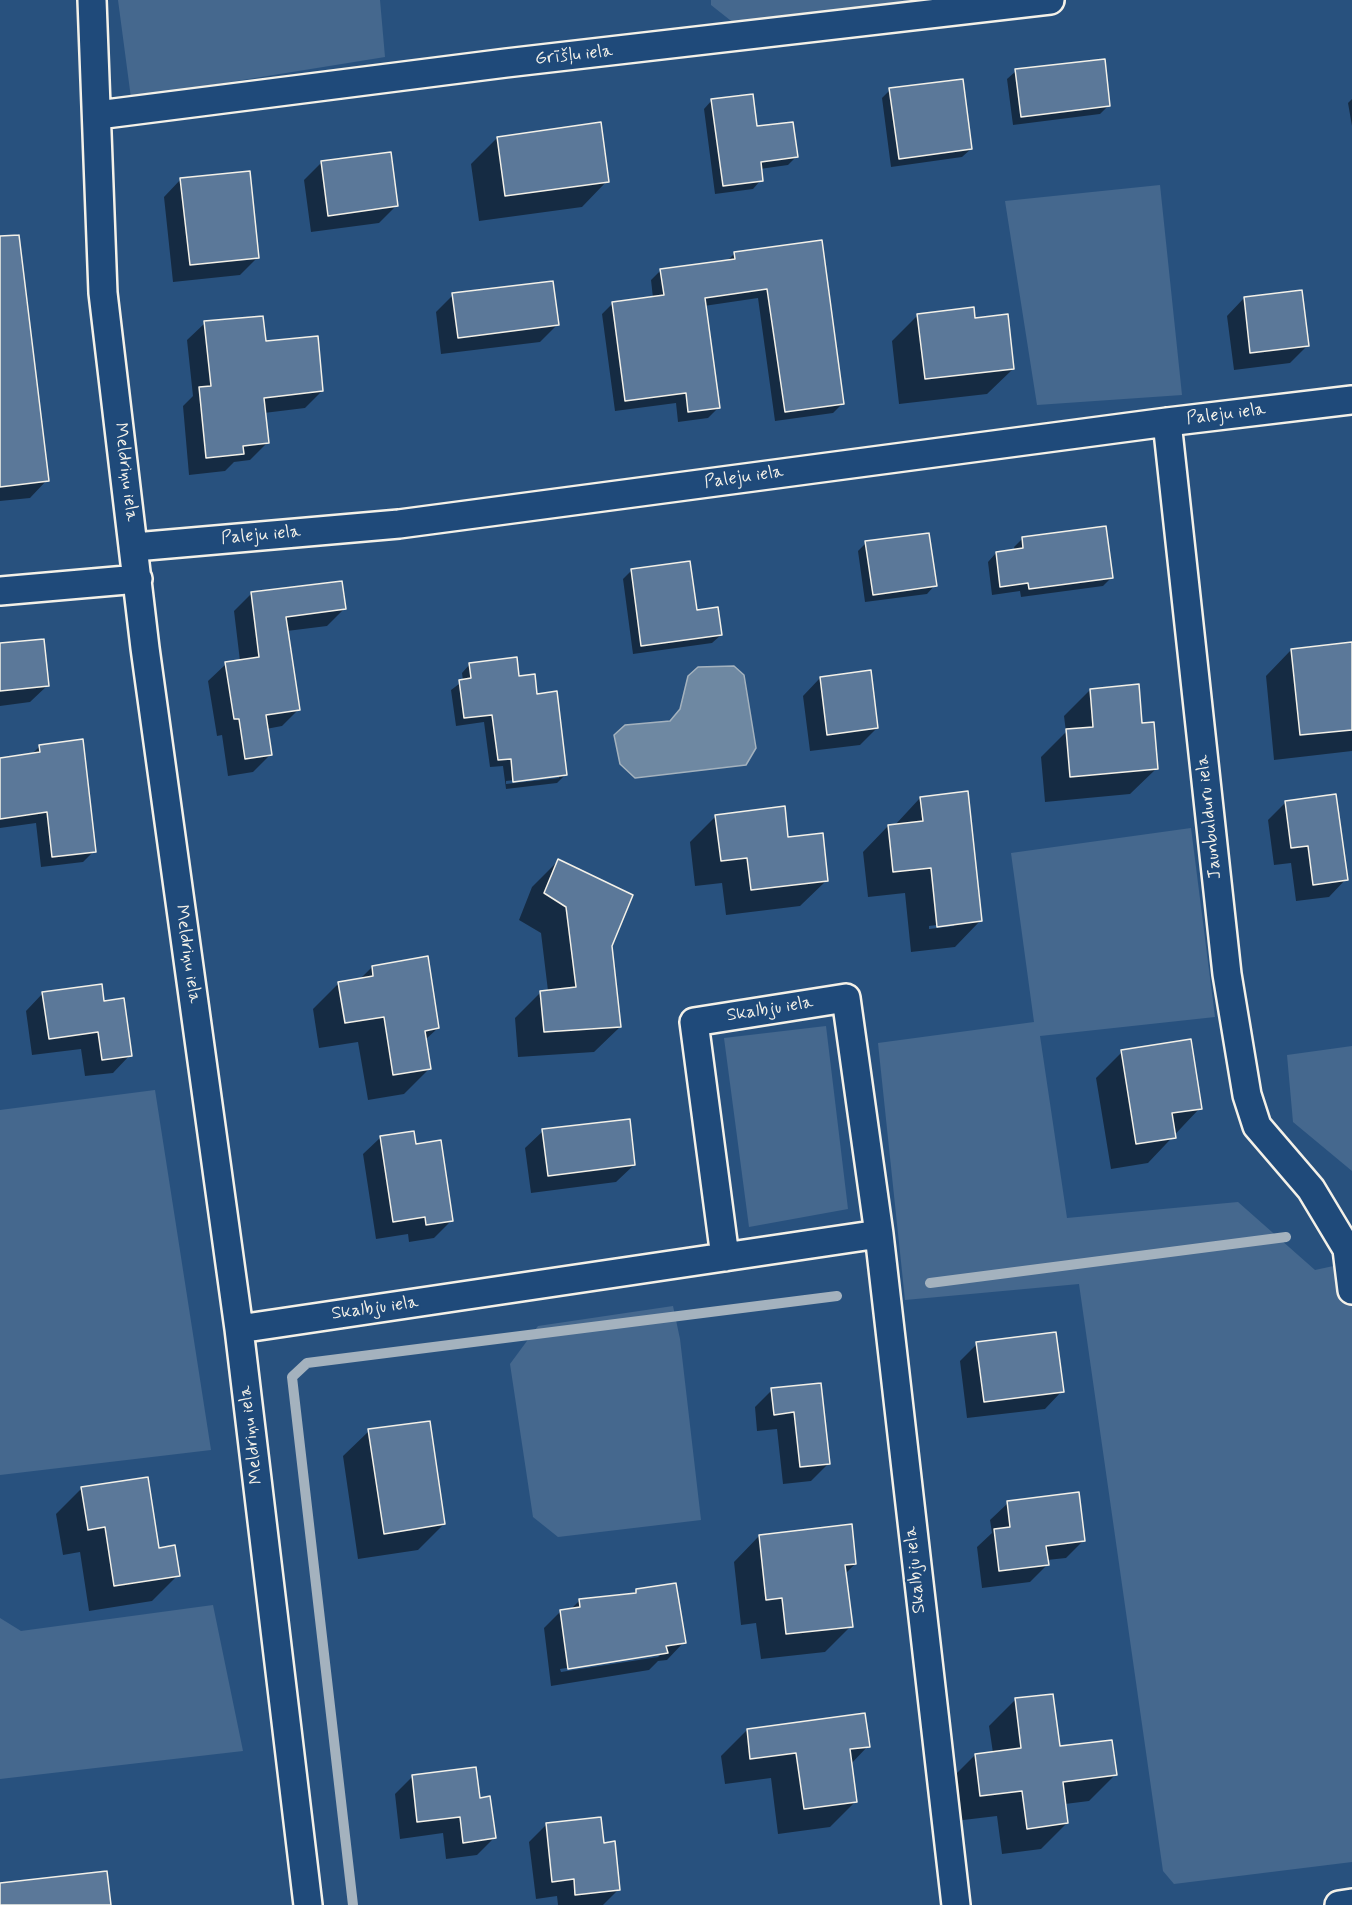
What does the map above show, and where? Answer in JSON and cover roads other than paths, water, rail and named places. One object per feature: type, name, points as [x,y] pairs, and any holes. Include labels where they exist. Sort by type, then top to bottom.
[{"type":"street","name":"Meldriņu iela","points":[[92,0],[103,293],[147,660],[239,1329],[308,1905]]},
{"type":"street","name":"Grīšļu iela","points":[[98,115],[506,63],[1050,0]]},
{"type":"street","name":"Paleju iela","points":[[135,547],[399,525],[1167,422],[1352,400]]},
{"type":"street","name":"Jaunbulduru iela","points":[[1167,422],[1227,974],[1247,1095],[1257,1126],[1311,1189],[1347,1249],[1352,1290]]},
{"type":"street","points":[[0,591],[138,579]]},
{"type":"street","name":"Skalbju iela","points":[[724,1257],[694,1022],[846,999],[879,1234],[956,1905]]},
{"type":"street","name":"Skalbju iela","points":[[239,1329],[879,1234]]},
{"type":"street","points":[[1339,1905],[1352,1903]]},
{"type":"waterway","points":[[930,1283],[1286,1237]]},
{"type":"waterway","points":[[353,1905],[292,1377],[307,1363],[837,1296]]}]
